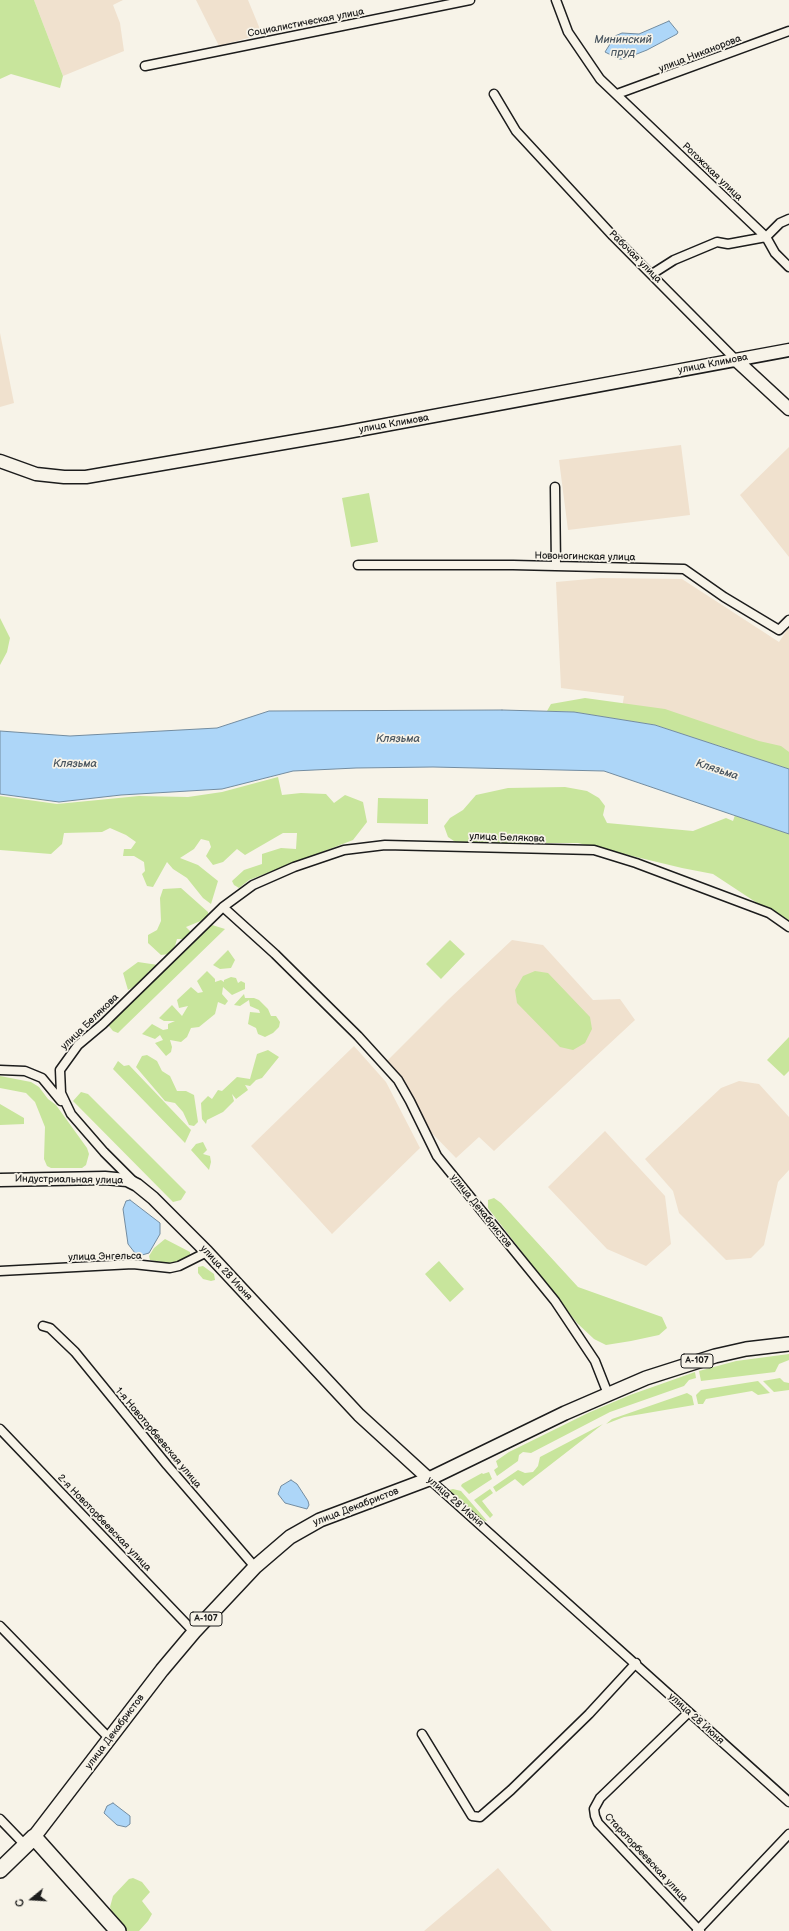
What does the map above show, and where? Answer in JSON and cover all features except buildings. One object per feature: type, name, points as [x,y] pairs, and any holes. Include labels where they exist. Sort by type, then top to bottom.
[{"type":"highway","name":"улица Декабристов","points":[[0,1870],[30,1841]]},
{"type":"highway","points":[[30,1841],[118,1931]]},
{"type":"main road","name":"улица Климова","points":[[0,461],[36,474],[64,477],[92,476],[342,433],[789,350]]},
{"type":"main road","name":"Рабочая улица","points":[[736,360],[789,409]]},
{"type":"main road","name":"Индустриальная улица","points":[[0,1180],[105,1178],[127,1180],[137,1185]]},
{"type":"main road","name":"улица 28 Июня","points":[[137,1185],[153,1198],[207,1252],[359,1415],[429,1479]]},
{"type":"main road","name":"улица Декабристов","points":[[30,1841],[109,1738],[194,1632],[255,1567],[279,1545],[302,1529],[320,1520],[429,1479],[608,1394],[695,1362],[733,1352],[789,1344]]},
{"type":"street","name":"Социалистическая улица","points":[[145,66],[470,0]]},
{"type":"street","name":"Рогожская улица","points":[[556,0],[568,32],[585,59],[600,78],[766,236],[775,253],[789,267]]},
{"type":"street","name":"улица Никанорова","points":[[617,94],[789,31]]},
{"type":"street","name":"Рабочая улица","points":[[494,94],[516,131],[613,236],[652,274],[723,349],[736,360]]},
{"type":"street","points":[[652,274],[674,260],[717,242],[728,244],[766,236],[780,223],[789,220]]},
{"type":"street","points":[[555,487],[556,566]]},
{"type":"street","name":"Новоногинская улица","points":[[358,565],[556,566],[684,569],[724,597],[779,630],[789,620]]},
{"type":"street","name":"улица Белякова","points":[[137,1185],[104,1152],[67,1108],[61,1092],[59,1078],[60,1070],[67,1058],[78,1045],[103,1024],[223,907],[244,891],[264,880],[315,859],[359,848],[396,845],[585,850],[604,852],[762,911],[789,927]]},
{"type":"street","name":"улица Декабристов","points":[[223,907],[320,998],[385,1066],[405,1091],[432,1147],[444,1166],[558,1307],[595,1361],[608,1394]]},
{"type":"street","points":[[0,1070],[25,1071],[42,1078],[67,1108]]},
{"type":"street","name":"улица Энгельса","points":[[0,1271],[133,1264],[170,1268],[180,1266],[207,1252]]},
{"type":"street","name":"1-я Новоторбеевская улица","points":[[43,1326],[50,1328],[75,1352],[167,1465],[255,1567]]},
{"type":"street","name":"2-я Новоторбеевская улица","points":[[0,1429],[194,1632]]},
{"type":"street","name":"улица 28 Июня","points":[[429,1479],[636,1663],[789,1802]]},
{"type":"street","points":[[0,1626],[109,1738]]},
{"type":"street","points":[[422,1734],[472,1816],[480,1817],[511,1790],[589,1714],[636,1663]]},
{"type":"street","name":"Староторбеевская улица","points":[[689,1712],[600,1798],[594,1808],[598,1823],[699,1930]]},
{"type":"street","points":[[0,1819],[30,1841]]},
{"type":"street","points":[[699,1930],[789,1834]]},
{"type":"shaded area","points":[[34,0],[123,0],[113,5],[120,23],[124,51],[63,76]]},
{"type":"shaded area","points":[[196,0],[248,0],[262,34],[219,46]]},
{"type":"shaded area","points":[[0,333],[14,403],[0,407]]},
{"type":"shaded area","points":[[681,445],[690,515],[568,530],[559,460]]},
{"type":"shaded area","points":[[789,447],[789,557],[740,495]]},
{"type":"shaded area","points":[[600,578],[682,579],[779,642],[789,627],[789,756],[621,714],[624,696],[561,688],[556,582]]},
{"type":"shaded area","points":[[512,940],[543,945],[593,1000],[620,999],[635,1020],[494,1151],[479,1137],[456,1158],[426,1127],[406,1085],[386,1062],[449,999]]},
{"type":"shaded area","points":[[354,1046],[386,1082],[420,1148],[332,1234],[251,1146]]},
{"type":"shaded area","points":[[739,1081],[759,1084],[789,1117],[789,1170],[778,1182],[764,1245],[751,1258],[726,1260],[679,1213],[673,1191],[645,1159],[721,1088]]},
{"type":"shaded area","points":[[605,1131],[665,1196],[671,1244],[646,1266],[607,1249],[548,1187]]},
{"type":"shaded area","points":[[498,1868],[552,1931],[424,1931],[463,1898]]},
{"type":"green space","points":[[0,0],[34,0],[63,76],[60,88],[11,74],[0,79]]},
{"type":"green space","points":[[369,493],[378,542],[351,547],[342,498]]},
{"type":"green space","points":[[0,618],[10,638],[7,652],[0,665]]},
{"type":"green space","points":[[585,698],[665,709],[759,741],[781,746],[789,752],[789,769],[655,725],[574,712],[547,711],[551,704]]},
{"type":"green space","points":[[278,777],[282,795],[301,793],[326,794],[334,803],[345,795],[363,802],[367,822],[353,840],[249,880],[239,888],[234,885],[232,881],[244,870],[262,864],[262,854],[281,848],[296,849],[297,833],[283,833],[245,855],[237,849],[223,862],[213,865],[206,856],[211,847],[209,841],[201,839],[194,849],[180,858],[198,865],[218,881],[211,904],[203,898],[187,878],[173,869],[167,862],[153,887],[147,886],[142,874],[145,871],[144,862],[134,856],[123,856],[124,849],[131,849],[136,842],[126,835],[110,828],[102,832],[64,833],[62,844],[51,854],[0,850],[0,796],[57,804],[139,796],[188,797],[222,792]]},
{"type":"green space","points":[[565,787],[587,791],[599,798],[605,806],[603,815],[607,823],[693,831],[726,818],[733,821],[735,815],[789,834],[789,924],[713,874],[578,843],[457,843],[448,837],[444,826],[450,818],[463,810],[476,795],[508,788]]},
{"type":"green space","points":[[378,798],[428,799],[428,824],[377,823]]},
{"type":"green space","points":[[181,888],[208,912],[208,916],[203,920],[186,927],[192,933],[185,939],[177,939],[175,946],[169,954],[161,955],[148,943],[148,935],[157,930],[161,921],[160,898],[163,889]]},
{"type":"green space","points":[[209,924],[225,929],[118,1033],[113,1031],[109,1026],[109,1022]]},
{"type":"green space","points":[[450,940],[465,954],[441,979],[426,964]]},
{"type":"green space","points":[[228,950],[235,960],[231,968],[220,969],[213,965]]},
{"type":"green space","points":[[138,962],[158,965],[148,972],[147,977],[142,982],[128,990],[123,973]]},
{"type":"green space","points":[[207,971],[215,979],[215,982],[221,980],[224,982],[224,980],[231,977],[236,978],[238,983],[241,981],[245,983],[245,989],[232,995],[223,987],[222,994],[228,1001],[225,1005],[218,1002],[215,1014],[199,1027],[191,1028],[187,1037],[181,1042],[170,1040],[172,1047],[171,1052],[166,1056],[155,1043],[163,1040],[160,1035],[155,1039],[142,1034],[152,1024],[163,1030],[168,1029],[168,1024],[175,1021],[164,1021],[159,1018],[172,1005],[182,1016],[188,1006],[179,1008],[177,1000],[191,987],[198,993],[203,992],[197,981]]},
{"type":"green space","points":[[535,971],[548,973],[590,1017],[592,1029],[585,1043],[573,1050],[560,1047],[517,1003],[515,990],[523,976]]},
{"type":"green space","points":[[244,994],[245,998],[254,998],[259,1000],[268,1009],[271,1016],[276,1016],[280,1022],[279,1027],[273,1033],[265,1037],[258,1034],[256,1028],[248,1024],[250,1012],[260,1013],[259,1010],[250,1006],[249,1000],[240,1006],[234,1005]]},
{"type":"green space","points":[[789,1037],[789,1071],[784,1076],[767,1060]]},
{"type":"green space","points":[[268,1050],[279,1057],[262,1078],[256,1080],[250,1086],[245,1085],[248,1090],[236,1099],[232,1094],[234,1101],[223,1112],[207,1120],[206,1124],[202,1119],[201,1103],[208,1096],[212,1099],[218,1090],[222,1091],[237,1077],[250,1079],[257,1054]]},
{"type":"green space","points":[[147,1055],[157,1061],[162,1071],[170,1076],[177,1091],[186,1091],[194,1095],[198,1122],[194,1126],[189,1125],[183,1112],[175,1103],[165,1101],[136,1067],[142,1056]]},
{"type":"green space","points":[[118,1061],[124,1066],[129,1065],[191,1130],[185,1143],[113,1069]]},
{"type":"green space","points":[[0,1076],[31,1082],[39,1087],[48,1099],[56,1105],[87,1148],[89,1154],[86,1165],[82,1168],[51,1168],[47,1166],[44,1159],[45,1127],[35,1102],[26,1093],[0,1088]]},
{"type":"green space","points":[[81,1092],[88,1094],[186,1192],[181,1200],[173,1202],[73,1101]]},
{"type":"green space","points":[[0,1104],[24,1118],[24,1124],[0,1125]]},
{"type":"green space","points":[[203,1142],[207,1150],[203,1154],[210,1156],[211,1162],[209,1170],[191,1150],[196,1144]]},
{"type":"green space","points":[[494,1198],[501,1203],[578,1287],[662,1317],[667,1328],[659,1335],[606,1345],[594,1339],[577,1323],[488,1208],[488,1200]]},
{"type":"green space","points":[[165,1239],[190,1252],[190,1257],[184,1261],[173,1264],[150,1260],[149,1256],[154,1248]]},
{"type":"green space","points":[[439,1261],[464,1289],[450,1302],[425,1274]]},
{"type":"green space","points":[[203,1266],[214,1274],[215,1280],[211,1281],[203,1279],[198,1273],[198,1267]]},
{"type":"green space","points":[[789,1354],[789,1360],[779,1364],[775,1372],[701,1381],[699,1371],[736,1361]]},
{"type":"green space","points":[[695,1372],[696,1378],[689,1380],[684,1386],[610,1412],[531,1453],[523,1452],[519,1455],[518,1461],[497,1476],[494,1470],[498,1467],[496,1461],[509,1452],[588,1413],[630,1395]]},
{"type":"green space","points":[[780,1378],[784,1382],[789,1383],[789,1390],[774,1392],[763,1381]]},
{"type":"green space","points":[[758,1381],[770,1393],[758,1395],[752,1391],[706,1399],[703,1404],[698,1404],[696,1395],[701,1390]]},
{"type":"green space","points":[[687,1393],[692,1396],[694,1405],[624,1417],[606,1424],[612,1419]]},
{"type":"green space","points":[[603,1424],[523,1486],[515,1479],[496,1492],[493,1487],[518,1470],[525,1473],[533,1472],[538,1466],[540,1457]]},
{"type":"green space","points":[[489,1472],[492,1479],[469,1494],[461,1486],[482,1473]]},
{"type":"green space","points":[[453,1489],[461,1491],[487,1521],[480,1520],[449,1490]]},
{"type":"green space","points":[[490,1489],[493,1493],[482,1501],[493,1515],[490,1518],[474,1500]]},
{"type":"green space","points":[[133,1878],[142,1882],[150,1892],[142,1901],[152,1914],[139,1931],[127,1931],[112,1912],[110,1907],[113,1896],[129,1879]]},
{"type":"water","name":"Мининский пруд","points":[[669,21],[678,32],[677,34],[647,50],[624,59],[619,59],[605,52],[615,36],[622,33],[639,34]]},
{"type":"water","name":"Клязьма","points":[[502,710],[574,712],[655,725],[789,769],[789,834],[604,771],[433,767],[356,768],[293,771],[222,789],[121,795],[59,802],[0,794],[0,731],[70,736],[217,728],[269,711]]},
{"type":"water","points":[[130,1200],[160,1223],[160,1234],[149,1253],[142,1255],[135,1253],[128,1244],[123,1209],[126,1201]]},
{"type":"water","points":[[291,1480],[297,1484],[308,1501],[309,1505],[307,1509],[285,1503],[278,1494],[281,1486]]},
{"type":"water","points":[[113,1803],[130,1816],[130,1824],[126,1827],[117,1825],[104,1813],[107,1806]]}]
